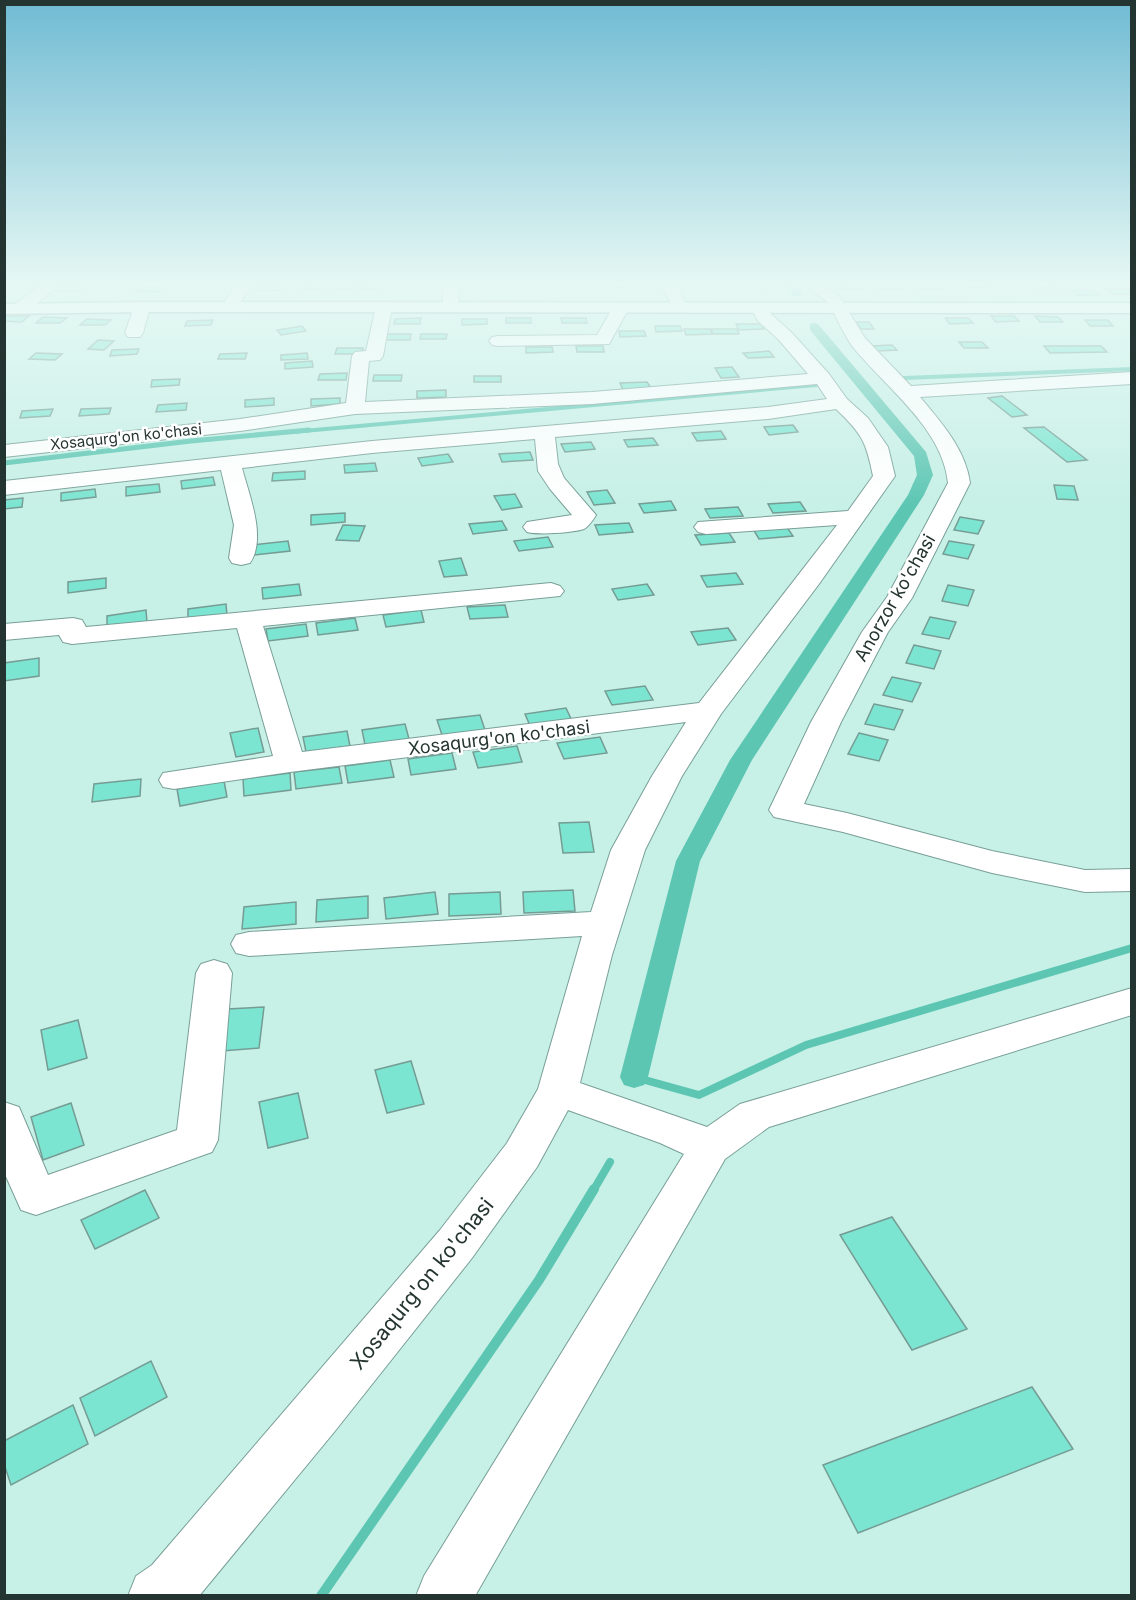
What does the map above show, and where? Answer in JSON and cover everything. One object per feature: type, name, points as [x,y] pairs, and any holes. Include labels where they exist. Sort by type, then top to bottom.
[{"type":"street","points":[[355,408],[361,357]]},
{"type":"street","name":"Xosaqurg'on ko'chasi","points":[[156,1596],[172,1585],[317,1414],[456,1244],[522,1155],[558,1091],[604,923],[628,850],[667,776],[708,711],[855,518],[884,476],[878,447],[861,422],[840,403],[803,357]]},
{"type":"street","name":"Anorzor ko'chasi","points":[[871,357],[906,392],[947,447],[958,468],[960,483],[899,598],[875,632],[837,702],[785,810],[847,823],[992,862],[1085,881],[1131,880]]},
{"type":"street","name":"Xosaqurg'on ko'chasi","points":[[4,452],[240,425],[355,408],[592,398],[822,378]]},
{"type":"street","points":[[906,392],[1131,378]]},
{"type":"street","points":[[4,488],[372,447],[768,413],[840,403]]},
{"type":"street","points":[[535,527],[578,523],[585,514],[550,472],[546,462],[546,440],[542,431]]},
{"type":"street","points":[[230,464],[246,525],[241,558]]},
{"type":"street","points":[[706,527],[855,518]]},
{"type":"street","points":[[4,632],[73,626],[72,636],[551,591]]},
{"type":"street","points":[[248,620],[290,764]]},
{"type":"street","name":"Xosaqurg'on ko'chasi","points":[[174,780],[708,711]]},
{"type":"street","points":[[249,944],[604,923]]},
{"type":"street","points":[[4,1118],[36,1197],[197,1140],[214,973]]},
{"type":"street","points":[[444,1596],[710,1147],[755,1115],[1131,1001]]},
{"type":"street","points":[[558,1091],[675,1131],[710,1147]]},
{"type":"building","points":[[32,357],[59,357],[55,360],[29,359]]},
{"type":"building","points":[[219,357],[246,357],[245,359],[218,359]]},
{"type":"building","points":[[281,357],[308,357],[308,359],[281,360]]},
{"type":"building","points":[[747,357],[774,357],[748,358]]},
{"type":"building","points":[[312,361],[313,367],[285,369],[285,363]]},
{"type":"building","points":[[732,367],[739,377],[721,378],[715,368]]},
{"type":"building","points":[[347,373],[346,380],[318,380],[320,374]]},
{"type":"building","points":[[374,375],[402,375],[401,381],[373,381]]},
{"type":"building","points":[[474,376],[501,376],[501,382],[474,382]]},
{"type":"building","points":[[180,379],[179,385],[151,387],[152,380]]},
{"type":"building","points":[[647,382],[651,388],[623,390],[620,383]]},
{"type":"building","points":[[446,390],[446,397],[417,398],[417,391]]},
{"type":"building","points":[[1002,396],[1027,415],[1012,417],[988,398]]},
{"type":"building","points":[[274,398],[274,405],[245,407],[245,400]]},
{"type":"building","points":[[340,398],[340,404],[311,406],[311,399]]},
{"type":"building","points":[[187,403],[186,410],[156,412],[158,405]]},
{"type":"building","points":[[111,408],[109,414],[79,416],[81,409]]},
{"type":"building","points":[[53,409],[50,416],[20,418],[22,411]]},
{"type":"building","points":[[793,425],[798,432],[769,435],[764,427]]},
{"type":"building","points":[[1044,427],[1087,460],[1067,462],[1024,428]]},
{"type":"building","points":[[721,431],[726,439],[697,441],[692,433]]},
{"type":"building","points":[[653,438],[658,445],[628,447],[624,440]]},
{"type":"building","points":[[591,442],[595,449],[565,452],[561,444]]},
{"type":"building","points":[[530,452],[533,460],[502,462],[499,454]]},
{"type":"building","points":[[448,454],[453,462],[422,466],[418,458]]},
{"type":"building","points":[[375,463],[377,471],[345,473],[344,465]]},
{"type":"building","points":[[305,471],[305,479],[272,481],[273,473]]},
{"type":"building","points":[[213,477],[215,485],[182,489],[181,481]]},
{"type":"building","points":[[159,484],[160,492],[126,496],[126,487]]},
{"type":"building","points":[[1054,485],[1074,486],[1078,500],[1057,499]]},
{"type":"building","points":[[95,489],[96,497],[61,501],[61,493]]},
{"type":"building","points":[[607,490],[615,503],[594,505],[587,492]]},
{"type":"building","points":[[515,494],[522,507],[502,510],[494,496]]},
{"type":"building","points":[[23,498],[22,507],[4,509],[4,500]]},
{"type":"building","points":[[671,501],[676,510],[644,513],[639,504]]},
{"type":"building","points":[[800,502],[806,511],[773,513],[768,504]]},
{"type":"building","points":[[738,507],[743,516],[710,518],[705,509]]},
{"type":"building","points":[[345,513],[345,522],[311,525],[311,515]]},
{"type":"building","points":[[960,517],[984,521],[978,534],[954,530]]},
{"type":"building","points":[[502,521],[507,530],[473,534],[469,524]]},
{"type":"building","points":[[629,523],[633,532],[599,535],[595,525]]},
{"type":"building","points":[[343,525],[365,526],[359,541],[336,540]]},
{"type":"building","points":[[786,526],[793,536],[759,539],[753,529]]},
{"type":"building","points":[[729,533],[735,542],[701,545],[695,535]]},
{"type":"building","points":[[548,537],[553,547],[519,551],[514,541]]},
{"type":"building","points":[[288,541],[290,551],[254,555],[252,545]]},
{"type":"building","points":[[949,541],[974,545],[968,559],[943,554]]},
{"type":"building","points":[[461,558],[467,575],[444,577],[439,561]]},
{"type":"building","points":[[736,573],[743,584],[707,587],[701,576]]},
{"type":"building","points":[[106,578],[106,588],[68,593],[68,582]]},
{"type":"building","points":[[299,584],[301,595],[263,599],[262,588]]},
{"type":"building","points":[[647,584],[654,595],[618,600],[612,589]]},
{"type":"building","points":[[948,585],[974,590],[968,606],[942,601]]},
{"type":"building","points":[[226,604],[227,616],[188,620],[188,609]]},
{"type":"building","points":[[505,605],[508,617],[470,619],[467,607]]},
{"type":"building","points":[[146,610],[147,622],[107,627],[107,616]]},
{"type":"building","points":[[421,610],[424,622],[386,627],[383,615]]},
{"type":"building","points":[[930,617],[956,622],[949,639],[922,634]]},
{"type":"building","points":[[355,618],[358,630],[318,635],[316,623]]},
{"type":"building","points":[[306,624],[308,636],[268,641],[266,629]]},
{"type":"building","points":[[728,628],[736,640],[698,645],[691,632]]},
{"type":"building","points":[[914,645],[941,651],[934,669],[906,663]]},
{"type":"building","points":[[39,658],[39,676],[4,681],[4,663]]},
{"type":"building","points":[[892,677],[921,683],[912,702],[883,695]]},
{"type":"building","points":[[645,686],[653,700],[612,705],[605,691]]},
{"type":"building","points":[[874,704],[903,710],[894,730],[865,724]]},
{"type":"building","points":[[566,708],[573,723],[531,728],[525,714]]},
{"type":"building","points":[[480,715],[485,730],[442,735],[437,720]]},
{"type":"building","points":[[405,724],[409,739],[365,745],[362,730]]},
{"type":"building","points":[[258,728],[264,752],[236,757],[230,733]]},
{"type":"building","points":[[347,731],[350,746],[306,752],[303,737]]},
{"type":"building","points":[[859,733],[888,740],[879,761],[848,754]]},
{"type":"building","points":[[600,737],[607,753],[564,759],[557,743]]},
{"type":"building","points":[[517,746],[522,762],[478,768],[473,752]]},
{"type":"building","points":[[452,753],[456,769],[411,775],[408,759]]},
{"type":"building","points":[[390,760],[394,777],[348,783],[345,766]]},
{"type":"building","points":[[339,767],[342,783],[296,789],[294,772]]},
{"type":"building","points":[[290,773],[291,790],[244,796],[243,779]]},
{"type":"building","points":[[141,779],[140,796],[92,802],[94,784]]},
{"type":"building","points":[[224,781],[227,797],[180,806],[177,789]]},
{"type":"building","points":[[589,822],[594,852],[563,853],[559,823]]},
{"type":"building","points":[[573,890],[575,911],[524,913],[523,892]]},
{"type":"building","points":[[435,892],[438,914],[386,919],[384,898]]},
{"type":"building","points":[[500,892],[501,914],[449,916],[449,894]]},
{"type":"building","points":[[368,896],[368,918],[316,922],[317,900]]},
{"type":"building","points":[[296,902],[296,924],[242,929],[244,907]]},
{"type":"building","points":[[264,1007],[259,1048],[222,1051],[227,1009]]},
{"type":"building","points":[[78,1020],[87,1058],[48,1070],[41,1030]]},
{"type":"building","points":[[411,1061],[424,1104],[387,1113],[375,1070]]},
{"type":"building","points":[[298,1093],[308,1138],[268,1148],[259,1102]]},
{"type":"building","points":[[71,1103],[84,1145],[43,1160],[31,1117]]},
{"type":"building","points":[[145,1190],[159,1218],[95,1249],[81,1220]]},
{"type":"building","points":[[892,1217],[967,1329],[912,1350],[840,1235]]},
{"type":"building","points":[[151,1361],[167,1397],[95,1436],[80,1398]]},
{"type":"building","points":[[1032,1387],[1073,1449],[858,1533],[823,1465]]},
{"type":"building","points":[[73,1405],[88,1444],[11,1485],[4,1464],[4,1441]]},
{"type":"waterway","points":[[634,1077],[688,861],[741,760],[916,495],[925,475],[921,455],[839,357]]},
{"type":"waterway","points":[[904,378],[1132,369]]},
{"type":"waterway","points":[[292,432],[816,385]]},
{"type":"waterway","points":[[4,463],[309,430]]},
{"type":"waterway","points":[[634,1077],[699,1095],[806,1045],[1132,948]]},
{"type":"waterway","points":[[593,1191],[610,1162]]},
{"type":"waterway","points":[[321,1596],[539,1280],[594,1189]]}]
